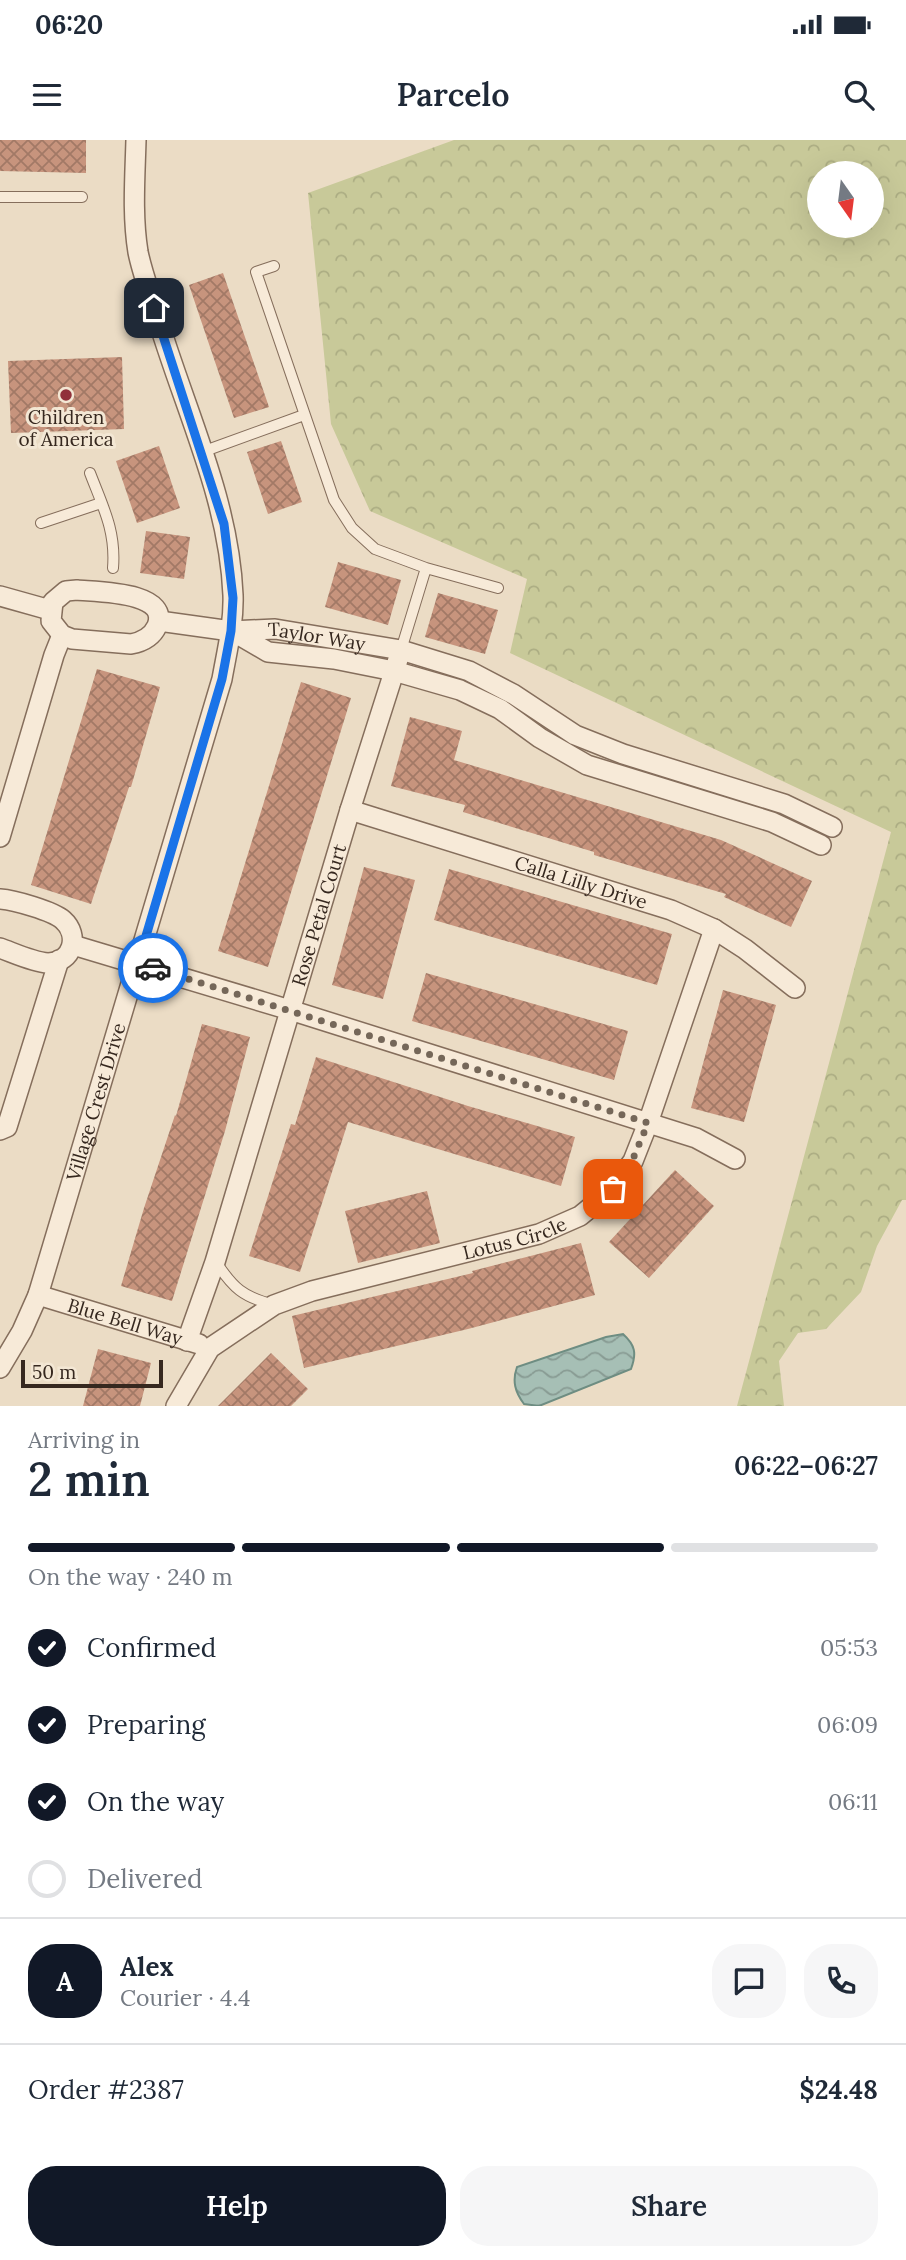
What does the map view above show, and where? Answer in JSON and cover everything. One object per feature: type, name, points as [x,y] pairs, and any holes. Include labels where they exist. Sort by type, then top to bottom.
[{"type":"street","name":"Village Crest Drive","points":[[0,1368],[22,1331],[38,1295],[222,679],[231,631],[233,598],[224,524],[160,329],[138,251],[136,140]]},
{"type":"street","points":[[77,590],[144,599],[156,612],[159,621],[155,631],[147,638],[131,645],[72,639],[62,635],[51,621],[50,610],[52,602],[59,595],[77,590]]},
{"type":"street","points":[[0,596],[50,610]]},
{"type":"street","points":[[159,621],[231,631]]},
{"type":"street","name":"Taylor Way","points":[[231,631],[275,629],[401,650],[469,671],[513,694],[575,735],[623,754],[784,804],[832,827]]},
{"type":"street","name":"Taylor Way","points":[[231,631],[268,652],[334,659],[394,671],[460,690],[500,709],[540,738],[587,765],[772,822],[821,845]]},
{"type":"street","points":[[0,837],[62,635]]},
{"type":"street","name":"Rose Petal Court","points":[[187,1341],[215,1262],[350,810],[401,650]]},
{"type":"street","name":"Calla Lilly Drive","points":[[350,810],[671,909],[714,929],[795,988]]},
{"type":"street","points":[[0,899],[56,915],[70,927],[74,936],[74,945],[59,960],[7,1126],[0,1130]]},
{"type":"street","name":"Lotus Circle","points":[[176,1406],[210,1348],[274,1305],[312,1291],[538,1234],[580,1216],[613,1189],[632,1161],[648,1123],[714,929]]},
{"type":"street","points":[[74,945],[695,1138],[735,1159]]},
{"type":"street","points":[[0,948],[41,961],[59,960]]},
{"type":"street","name":"Blue Bell Way","points":[[38,1295],[210,1348]]},
{"type":"lane","points":[[0,197],[82,197]]},
{"type":"lane","points":[[274,266],[256,272],[334,500],[352,528],[375,549],[426,568],[498,588]]},
{"type":"lane","points":[[202,452],[303,415]]},
{"type":"lane","points":[[90,473],[114,546],[113,568]]},
{"type":"lane","points":[[41,523],[101,503]]},
{"type":"lane","points":[[401,650],[426,568]]},
{"type":"lane","points":[[215,1262],[238,1291],[252,1299],[274,1305]]},
{"type":"green space","points":[[454,140],[906,140],[906,1200],[902,1200],[877,1246],[861,1292],[826,1329],[798,1333],[779,1361],[784,1406],[737,1406],[891,832],[510,653],[527,579],[370,511],[331,424],[308,193]]},
{"type":"water","points":[[623,1334],[634,1350],[631,1369],[539,1406],[524,1404],[521,1400],[515,1382],[517,1367],[606,1337]]},
{"type":"building","points":[[0,140],[86,140],[86,173],[0,171]]},
{"type":"building","points":[[223,273],[269,407],[234,418],[189,285]]},
{"type":"building","name":"Children of America","points":[[122,357],[124,429],[11,433],[8,361]]},
{"type":"building","points":[[281,441],[302,502],[268,514],[247,452]]},
{"type":"building","points":[[159,446],[180,508],[137,523],[116,461]]},
{"type":"building","points":[[146,531],[190,537],[184,579],[140,573]]},
{"type":"building","points":[[338,562],[401,580],[388,625],[325,607]]},
{"type":"building","points":[[438,593],[498,610],[485,654],[425,637]]},
{"type":"building","points":[[97,669],[160,687],[131,787],[91,904],[31,885]]},
{"type":"building","points":[[301,682],[351,698],[268,967],[218,951]]},
{"type":"building","points":[[410,717],[462,731],[454,760],[721,840],[812,881],[791,927],[724,897],[726,894],[463,812],[465,805],[391,786]]},
{"type":"building","points":[[364,867],[415,880],[383,999],[332,985]]},
{"type":"building","points":[[449,869],[672,934],[657,985],[434,920]]},
{"type":"building","points":[[426,973],[628,1031],[614,1080],[412,1021]]},
{"type":"building","points":[[723,990],[776,1005],[744,1122],[691,1108]]},
{"type":"building","points":[[202,1024],[250,1037],[225,1131],[172,1301],[121,1286],[144,1208],[176,1116]]},
{"type":"building","points":[[316,1057],[575,1137],[561,1186],[348,1122],[300,1272],[249,1256],[291,1124],[295,1125]]},
{"type":"building","points":[[675,1170],[714,1206],[649,1278],[609,1242]]},
{"type":"building","points":[[427,1191],[440,1243],[358,1263],[345,1211]]},
{"type":"building","points":[[581,1243],[595,1295],[304,1368],[292,1316],[473,1273],[472,1271]]},
{"type":"building","points":[[98,1349],[151,1363],[140,1406],[83,1406]]},
{"type":"building","points":[[271,1353],[308,1389],[291,1406],[218,1406]]},
{"type":"way so far","points":[[153,968],[648,1123],[632,1161],[613,1189]]},
{"type":"place","name":"Children of America","points":[[66,395]]},
{"type":"route","points":[[153,968],[138,963],[222,679],[231,631],[233,598],[231,564],[224,524],[154,308]]}]
